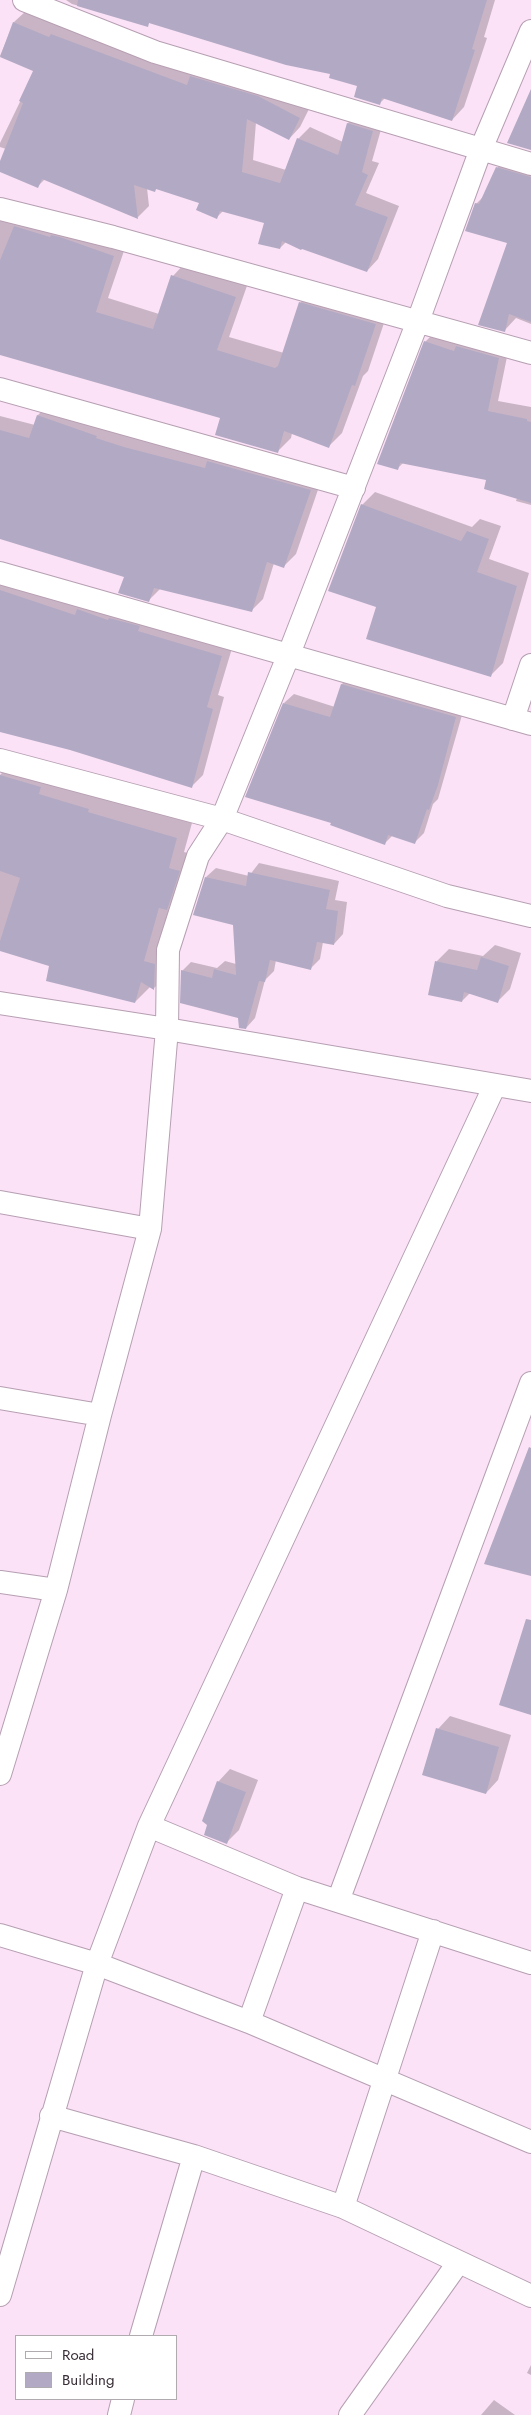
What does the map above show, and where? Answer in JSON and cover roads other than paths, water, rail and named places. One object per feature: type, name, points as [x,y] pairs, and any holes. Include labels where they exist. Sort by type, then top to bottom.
[{"type":"street","points":[[24,0],[156,52],[531,164]]},
{"type":"street","points":[[0,1770],[56,1590],[100,1415],[150,1229],[167,1029],[168,950],[198,856],[222,820],[354,488],[418,322],[481,149],[531,31]]},
{"type":"street","points":[[0,209],[113,237],[531,353]]},
{"type":"street","points":[[0,389],[354,488]]},
{"type":"street","points":[[0,573],[522,722],[531,665]]},
{"type":"street","points":[[0,760],[222,820],[447,896],[531,916]]},
{"type":"street","points":[[0,1003],[167,1029],[531,1091]]},
{"type":"street","points":[[0,2295],[97,1964],[149,1826],[495,1085]]},
{"type":"street","points":[[0,1202],[150,1229]]},
{"type":"street","points":[[338,1901],[531,1383]]},
{"type":"street","points":[[0,1398],[100,1415]]},
{"type":"street","points":[[0,1582],[56,1590]]},
{"type":"street","points":[[149,1826],[297,1888],[434,1931],[529,1957]]},
{"type":"street","points":[[249,2022],[297,1888]]},
{"type":"street","points":[[343,2207],[434,1931]]},
{"type":"street","points":[[0,1935],[97,1964],[249,2022],[531,2142]]},
{"type":"street","points":[[51,2116],[194,2156],[343,2207],[531,2296]]},
{"type":"street","points":[[142,2335],[194,2156]]},
{"type":"street","points":[[354,2414],[458,2263]]},
{"type":"street","points":[[118,2415],[123,2400]]}]
